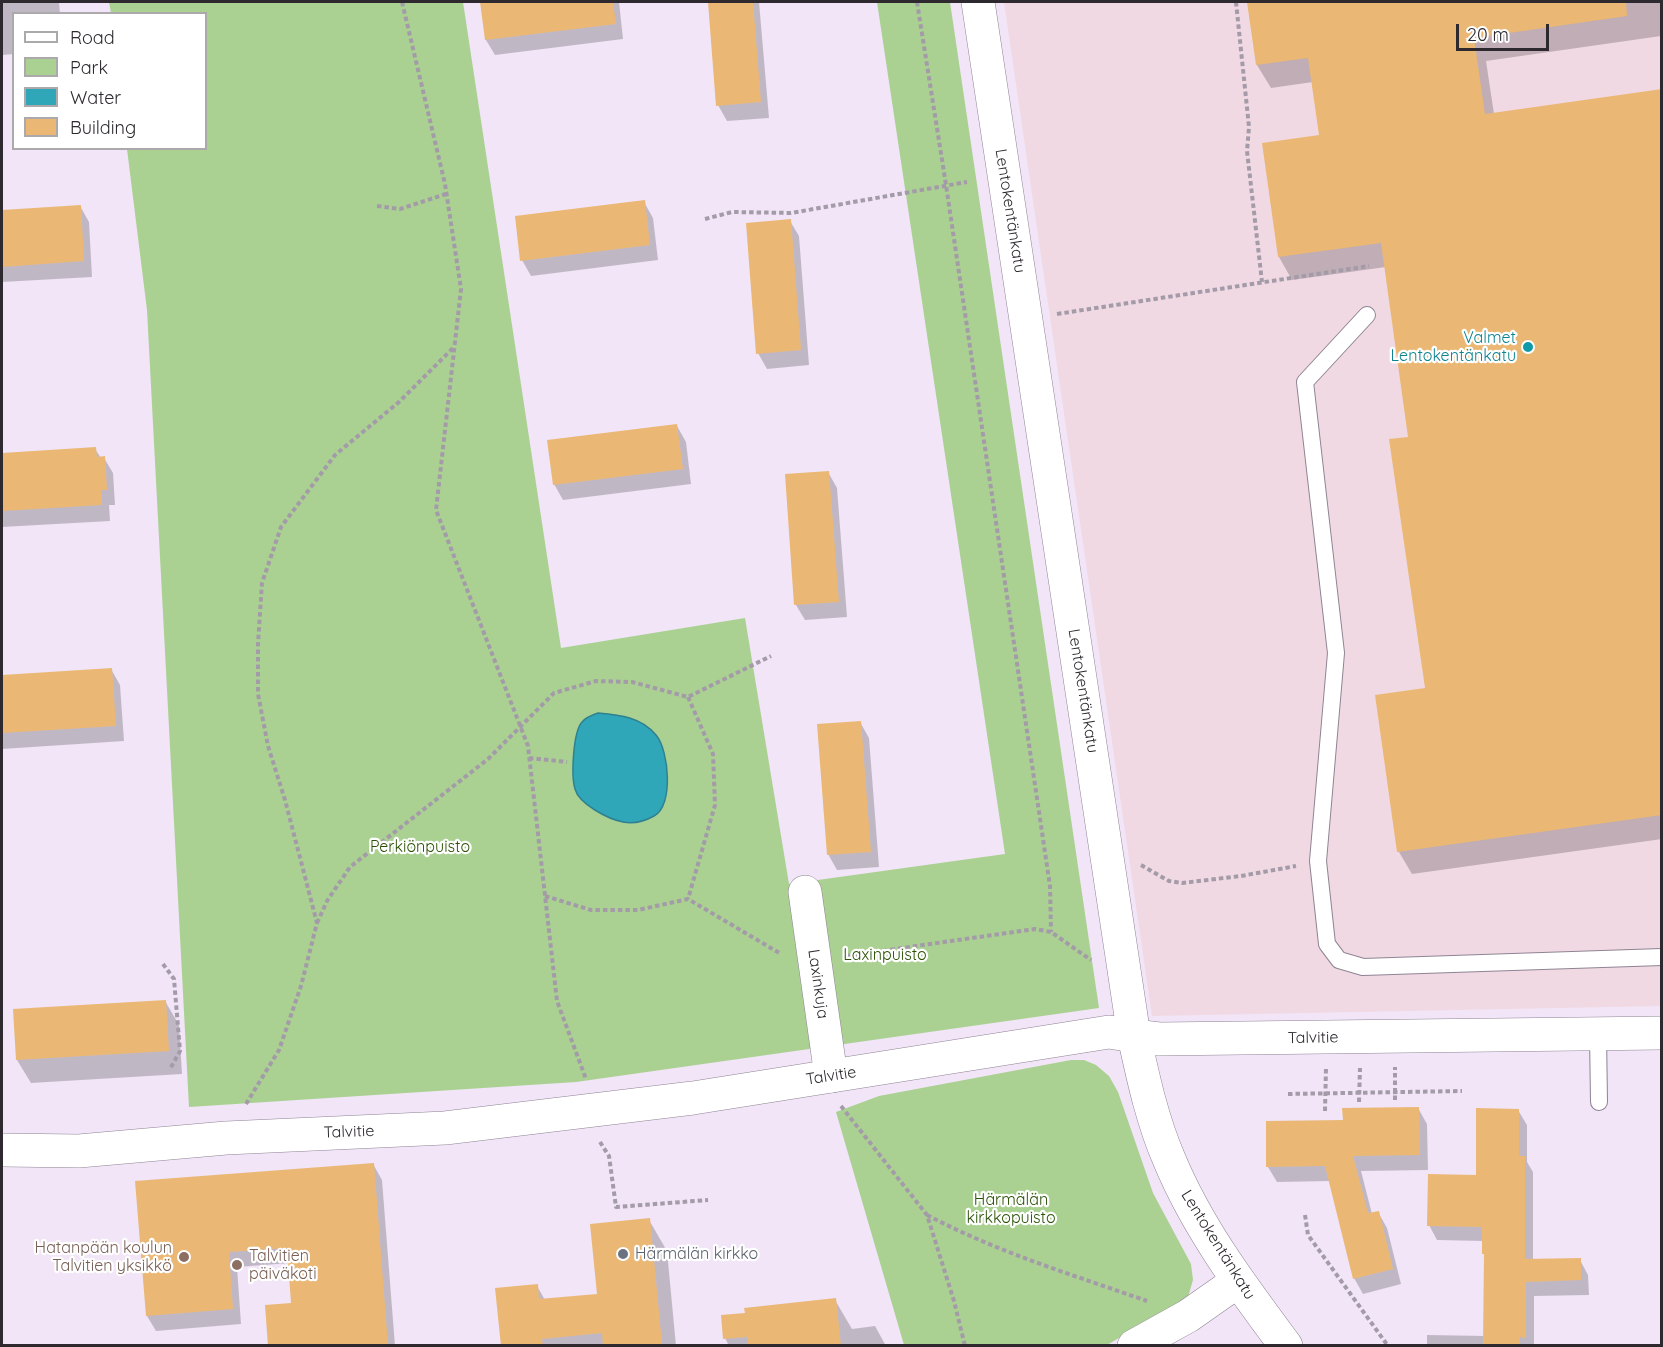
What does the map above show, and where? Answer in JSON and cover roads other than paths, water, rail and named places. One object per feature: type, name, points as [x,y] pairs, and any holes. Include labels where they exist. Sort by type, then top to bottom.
[{"type":"street","name":"Lentokentänkatu","points":[[978,2],[1134,1036],[1148,1097],[1168,1158],[1191,1208],[1238,1281],[1286,1346]]},
{"type":"street","name":"Laxinkuja","points":[[805,892],[831,1076]]},
{"type":"street","name":"Talvitie","points":[[2,1150],[79,1151],[226,1138],[445,1128],[593,1111],[1109,1032],[1159,1040],[1662,1033]]},
{"type":"street","points":[[1134,1346],[1188,1316],[1238,1281]]},
{"type":"lane","points":[[1367,315],[1305,382],[1336,653],[1318,861],[1328,944],[1339,960],[1363,967],[1662,957]]},
{"type":"lane","points":[[1598,1034],[1599,1102]]},
{"type":"water","points":[[598,713],[622,716],[644,724],[660,742],[666,765],[667,790],[665,801],[654,816],[643,821],[627,823],[595,810],[578,795],[573,774],[577,735],[584,720]]},
{"type":"place","name":"Valmet Lentokentänkatu","points":[[1528,347]]},
{"type":"place","name":"Härmälän kirkko","points":[[623,1254]]},
{"type":"place","name":"Hatanpään koulun Talvitien yksikkö","points":[[184,1257]]},
{"type":"place","name":"Talvitien päiväkoti","points":[[237,1265]]},
{"type":"park label","name":"Perkiönpuisto","points":[[420,847]]},
{"type":"park label","name":"Laxinpuisto","points":[[885,955]]},
{"type":"park label","name":"Härmälän kirkkopuisto","points":[[1011,1209]]}]
